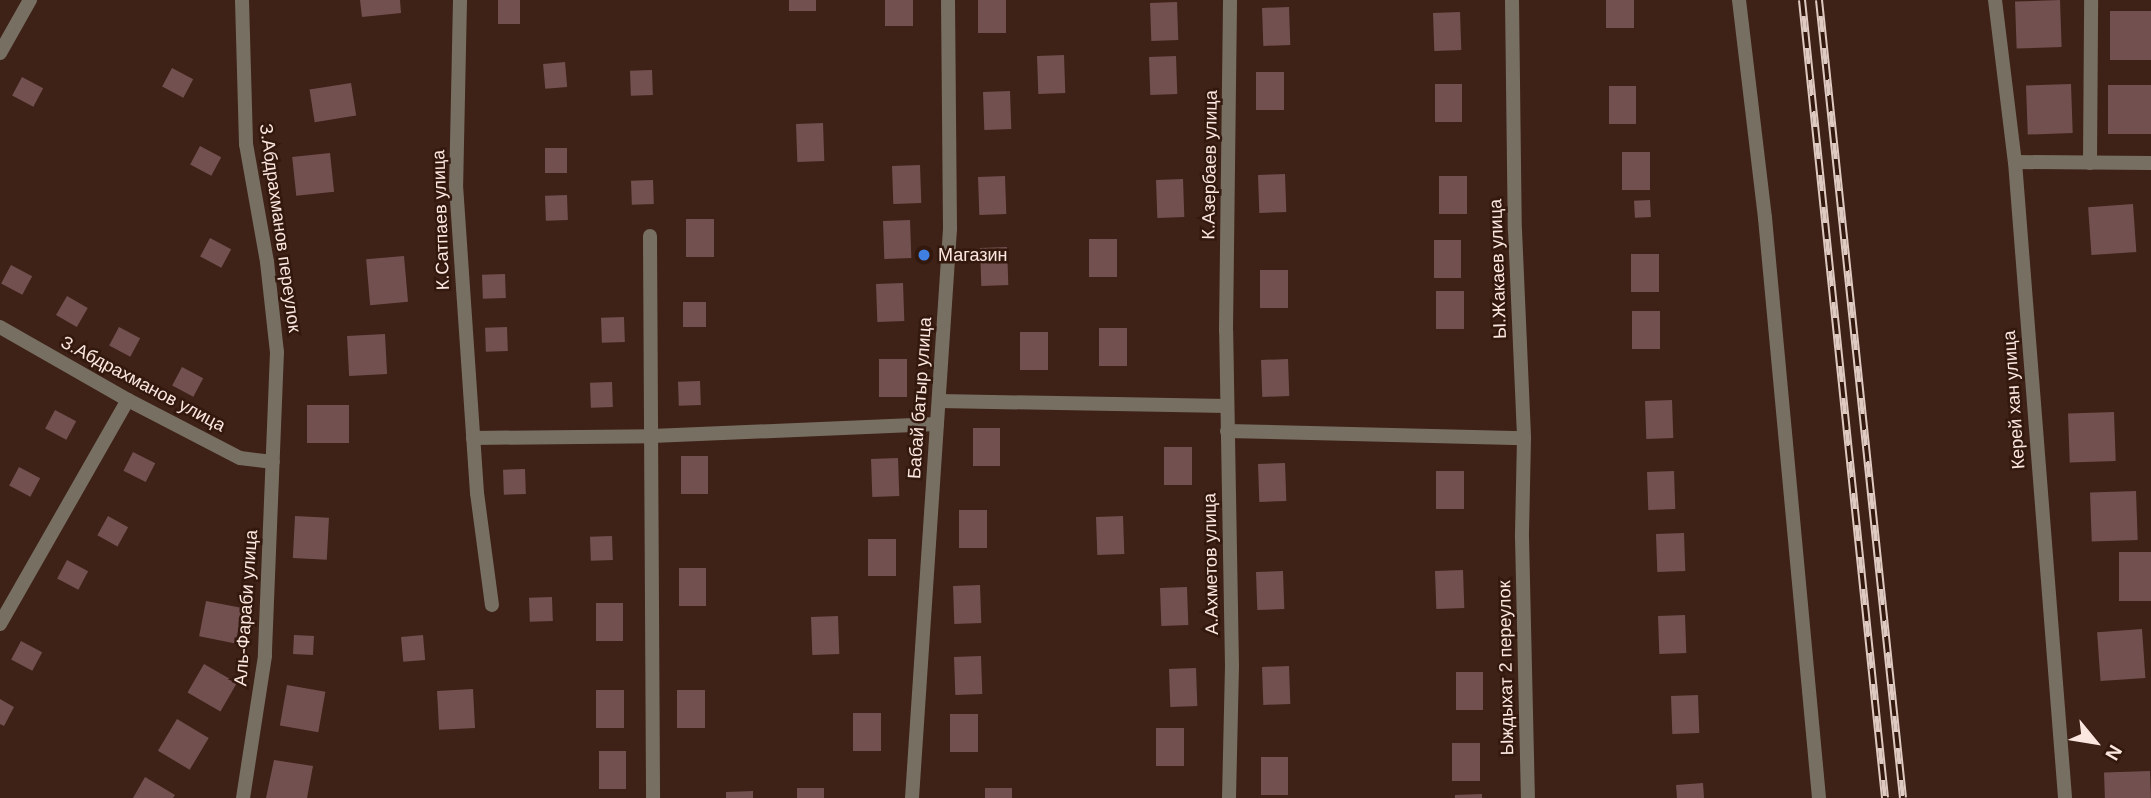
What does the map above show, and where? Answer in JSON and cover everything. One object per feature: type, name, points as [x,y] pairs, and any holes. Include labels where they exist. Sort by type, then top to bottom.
[{"type":"street","points":[[0,53],[30,0]]},
{"type":"street","name":"З.Абдрахманов переулок","points":[[242,0],[246,144],[267,262],[277,352],[273,462]]},
{"type":"street","name":"К.Сатпаев улица","points":[[460,0],[456,186],[477,493],[492,605]]},
{"type":"street","name":"Бабай батыр улица","points":[[912,798],[950,229],[948,0]]},
{"type":"street","name":"К.Азербаев улица","points":[[1226,330],[1230,0]]},
{"type":"street","name":"Ы.Жакаев улица","points":[[1512,0],[1515,230],[1524,438],[1522,537]]},
{"type":"street","points":[[1740,0],[1765,218],[1818,798]]},
{"type":"street","name":"Керей хан улица","points":[[1995,0],[2015,162],[2065,798]]},
{"type":"street","points":[[2090,163],[2091,0]]},
{"type":"street","points":[[2015,162],[2151,163]]},
{"type":"street","points":[[650,236],[653,798]]},
{"type":"street","name":"З.Абдрахманов улица","points":[[0,327],[128,400],[240,458],[273,462]]},
{"type":"street","name":"А.Ахметов улица","points":[[1226,330],[1232,666],[1229,798]]},
{"type":"street","points":[[0,624],[128,400]]},
{"type":"street","points":[[939,401],[1227,406]]},
{"type":"street","points":[[473,438],[652,436],[937,424]]},
{"type":"street","points":[[1227,431],[1524,438]]},
{"type":"street","name":"Аль-Фараби улица","points":[[243,798],[265,656],[273,462]]},
{"type":"street","name":"Ыждыхат 2 переулок","points":[[1522,537],[1528,798]]},
{"type":"building","points":[[360,0],[400,0],[401,13],[362,17]]},
{"type":"building","points":[[498,0],[520,0],[520,24],[498,24]]},
{"type":"building","points":[[789,0],[816,0],[816,11],[789,11]]},
{"type":"building","points":[[885,0],[913,0],[913,26],[885,26]]},
{"type":"building","points":[[978,0],[1006,0],[1006,33],[978,33]]},
{"type":"building","points":[[1606,0],[1634,0],[1634,28],[1606,28]]},
{"type":"building","points":[[2060,0],[2062,47],[2017,49],[2015,2]]},
{"type":"building","points":[[1177,2],[1178,40],[1151,41],[1150,3]]},
{"type":"building","points":[[1289,7],[1290,45],[1263,46],[1262,8]]},
{"type":"building","points":[[2110,11],[2151,11],[2151,60],[2110,60]]},
{"type":"building","points":[[1460,12],[1461,50],[1434,51],[1433,13]]},
{"type":"building","points":[[1064,55],[1065,93],[1038,94],[1037,56]]},
{"type":"building","points":[[1176,56],[1177,94],[1150,95],[1149,57]]},
{"type":"building","points":[[565,62],[567,87],[545,89],[543,64]]},
{"type":"building","points":[[172,68],[193,79],[183,98],[162,87]]},
{"type":"building","points":[[652,70],[653,95],[631,96],[630,71]]},
{"type":"building","points":[[1256,72],[1284,72],[1284,110],[1256,110]]},
{"type":"building","points":[[22,77],[43,88],[33,107],[12,96]]},
{"type":"building","points":[[351,83],[356,116],[315,122],[310,90]]},
{"type":"building","points":[[1435,84],[1462,84],[1462,122],[1435,122]]},
{"type":"building","points":[[2071,84],[2073,133],[2028,135],[2026,86]]},
{"type":"building","points":[[2108,85],[2151,85],[2151,134],[2108,134]]},
{"type":"building","points":[[1609,86],[1636,86],[1636,124],[1609,124]]},
{"type":"building","points":[[1010,91],[1011,129],[984,130],[983,92]]},
{"type":"building","points":[[823,123],[824,161],[797,162],[796,124]]},
{"type":"building","points":[[200,146],[221,157],[211,176],[190,165]]},
{"type":"building","points":[[545,148],[567,148],[567,173],[545,173]]},
{"type":"building","points":[[1622,152],[1650,152],[1650,190],[1622,190]]},
{"type":"building","points":[[330,153],[334,192],[296,196],[292,157]]},
{"type":"building","points":[[920,165],[921,203],[893,204],[892,166]]},
{"type":"building","points":[[1285,174],[1286,212],[1259,213],[1258,175]]},
{"type":"building","points":[[1005,176],[1006,214],[979,215],[978,177]]},
{"type":"building","points":[[1439,176],[1467,176],[1467,214],[1439,214]]},
{"type":"building","points":[[1183,179],[1184,217],[1157,218],[1156,180]]},
{"type":"building","points":[[653,180],[654,204],[632,205],[631,181]]},
{"type":"building","points":[[567,195],[568,220],[546,221],[545,196]]},
{"type":"building","points":[[1650,200],[1651,217],[1635,218],[1634,201]]},
{"type":"building","points":[[2133,204],[2136,252],[2091,255],[2088,207]]},
{"type":"building","points":[[686,219],[714,219],[714,257],[686,257]]},
{"type":"building","points":[[910,220],[911,258],[884,259],[883,221]]},
{"type":"building","points":[[210,238],[231,249],[221,268],[200,257]]},
{"type":"building","points":[[1089,239],[1117,239],[1117,277],[1089,277]]},
{"type":"building","points":[[1434,240],[1461,240],[1461,278],[1434,278]]},
{"type":"building","points":[[1007,247],[1008,285],[981,286],[980,248]]},
{"type":"building","points":[[1631,254],[1659,254],[1659,292],[1631,292]]},
{"type":"building","points":[[404,256],[408,302],[370,305],[366,259]]},
{"type":"building","points":[[11,265],[32,276],[22,295],[1,284]]},
{"type":"building","points":[[1260,270],[1288,270],[1288,308],[1260,308]]},
{"type":"building","points":[[505,274],[506,298],[483,299],[482,275]]},
{"type":"building","points":[[903,283],[904,321],[877,322],[876,284]]},
{"type":"building","points":[[1436,291],[1464,291],[1464,329],[1436,329]]},
{"type":"building","points":[[67,296],[88,308],[77,327],[56,315]]},
{"type":"building","points":[[683,302],[706,302],[706,327],[683,327]]},
{"type":"building","points":[[1632,311],[1660,311],[1660,349],[1632,349]]},
{"type":"building","points":[[624,317],[625,342],[602,343],[601,318]]},
{"type":"building","points":[[119,327],[140,338],[130,357],[109,346]]},
{"type":"building","points":[[507,327],[508,351],[486,352],[485,328]]},
{"type":"building","points":[[1099,328],[1127,328],[1127,366],[1099,366]]},
{"type":"building","points":[[1020,332],[1048,332],[1048,370],[1020,370]]},
{"type":"building","points":[[385,334],[387,374],[349,376],[347,336]]},
{"type":"building","points":[[879,359],[907,359],[907,397],[879,397]]},
{"type":"building","points":[[1288,359],[1289,396],[1262,397],[1261,360]]},
{"type":"building","points":[[182,367],[203,378],[193,397],[172,386]]},
{"type":"building","points":[[700,381],[701,405],[679,406],[678,382]]},
{"type":"building","points":[[612,382],[613,407],[591,408],[590,383]]},
{"type":"building","points":[[1672,400],[1673,438],[1646,439],[1645,401]]},
{"type":"building","points":[[307,405],[349,405],[349,443],[307,443]]},
{"type":"building","points":[[55,410],[76,421],[66,440],[45,429]]},
{"type":"building","points":[[2114,412],[2116,461],[2070,463],[2068,414]]},
{"type":"building","points":[[973,428],[1000,428],[1000,466],[973,466]]},
{"type":"building","points":[[1164,447],[1192,447],[1192,485],[1164,485]]},
{"type":"building","points":[[133,452],[155,463],[146,482],[123,471]]},
{"type":"building","points":[[681,456],[708,456],[708,494],[681,494]]},
{"type":"building","points":[[898,458],[899,496],[872,497],[871,459]]},
{"type":"building","points":[[1285,463],[1286,501],[1259,502],[1258,464]]},
{"type":"building","points":[[19,467],[40,478],[30,497],[9,486]]},
{"type":"building","points":[[525,469],[526,494],[504,495],[503,470]]},
{"type":"building","points":[[1436,471],[1464,471],[1464,509],[1436,509]]},
{"type":"building","points":[[1674,471],[1675,509],[1648,510],[1647,472]]},
{"type":"building","points":[[2136,491],[2138,540],[2092,542],[2090,493]]},
{"type":"building","points":[[959,510],[987,510],[987,548],[959,548]]},
{"type":"building","points":[[108,516],[128,527],[117,546],[97,535]]},
{"type":"building","points":[[295,516],[329,518],[327,560],[293,558]]},
{"type":"building","points":[[1123,516],[1124,554],[1097,555],[1096,517]]},
{"type":"building","points":[[1684,533],[1685,571],[1657,572],[1656,534]]},
{"type":"building","points":[[612,536],[613,560],[591,561],[590,537]]},
{"type":"building","points":[[868,539],[896,539],[896,576],[868,576]]},
{"type":"building","points":[[2119,552],[2151,552],[2151,601],[2119,601]]},
{"type":"building","points":[[67,560],[88,571],[78,590],[57,579]]},
{"type":"building","points":[[679,568],[706,568],[706,606],[679,606]]},
{"type":"building","points":[[1463,570],[1464,608],[1436,609],[1435,571]]},
{"type":"building","points":[[1283,571],[1284,609],[1257,610],[1256,572]]},
{"type":"building","points":[[980,585],[981,623],[954,624],[953,586]]},
{"type":"building","points":[[1187,587],[1188,625],[1161,626],[1160,588]]},
{"type":"building","points":[[552,597],[553,621],[530,622],[529,598]]},
{"type":"building","points":[[206,601],[242,608],[235,643],[199,636]]},
{"type":"building","points":[[596,603],[623,603],[623,641],[596,641]]},
{"type":"building","points":[[1685,615],[1686,653],[1659,654],[1658,616]]},
{"type":"building","points":[[838,616],[839,654],[812,655],[811,617]]},
{"type":"building","points":[[2142,629],[2145,678],[2101,681],[2097,632]]},
{"type":"building","points":[[294,635],[314,636],[313,655],[293,654]]},
{"type":"building","points":[[423,635],[425,660],[403,662],[401,637]]},
{"type":"building","points":[[21,641],[42,652],[32,671],[11,660]]},
{"type":"building","points":[[981,656],[982,694],[955,695],[954,657]]},
{"type":"building","points":[[204,664],[237,683],[220,712],[188,693]]},
{"type":"building","points":[[1289,666],[1290,704],[1263,705],[1262,667]]},
{"type":"building","points":[[1196,668],[1197,706],[1170,707],[1169,669]]},
{"type":"building","points":[[1456,672],[1483,672],[1483,710],[1456,710]]},
{"type":"building","points":[[287,685],[325,692],[318,732],[280,725]]},
{"type":"building","points":[[473,689],[475,728],[439,730],[437,691]]},
{"type":"building","points":[[596,690],[624,690],[624,728],[596,728]]},
{"type":"building","points":[[677,690],[705,690],[705,728],[677,728]]},
{"type":"building","points":[[1698,695],[1699,733],[1672,734],[1671,696]]},
{"type":"building","points":[[0,699],[14,707],[4,726],[0,724]]},
{"type":"building","points":[[853,713],[881,713],[881,751],[853,751]]},
{"type":"building","points":[[950,714],[978,714],[978,752],[950,752]]},
{"type":"building","points":[[177,719],[209,738],[190,770],[158,751]]},
{"type":"building","points":[[1156,728],[1184,728],[1184,766],[1156,766]]},
{"type":"building","points":[[1452,743],[1480,743],[1480,781],[1452,781]]},
{"type":"building","points":[[599,751],[626,751],[626,789],[599,789]]},
{"type":"building","points":[[1261,757],[1288,757],[1288,795],[1261,795]]},
{"type":"building","points":[[274,760],[313,766],[307,798],[266,798]]},
{"type":"building","points":[[2150,771],[2151,798],[2105,798],[2104,773]]},
{"type":"building","points":[[145,777],[175,795],[173,798],[133,798]]},
{"type":"building","points":[[1703,783],[1704,798],[1677,798],[1676,785]]},
{"type":"building","points":[[797,788],[824,788],[824,798],[797,798]]},
{"type":"building","points":[[985,788],[1012,788],[1012,798],[985,798]]},
{"type":"building","points":[[753,791],[753,798],[726,798],[726,792]]},
{"type":"building","points":[[1482,794],[1482,798],[1455,798],[1455,795]]},
{"type":"railway","points":[[1802,0],[1885,798]]},
{"type":"railway","points":[[1819,0],[1903,798]]},
{"type":"place","name":"Магазин","points":[[924,255]]}]
